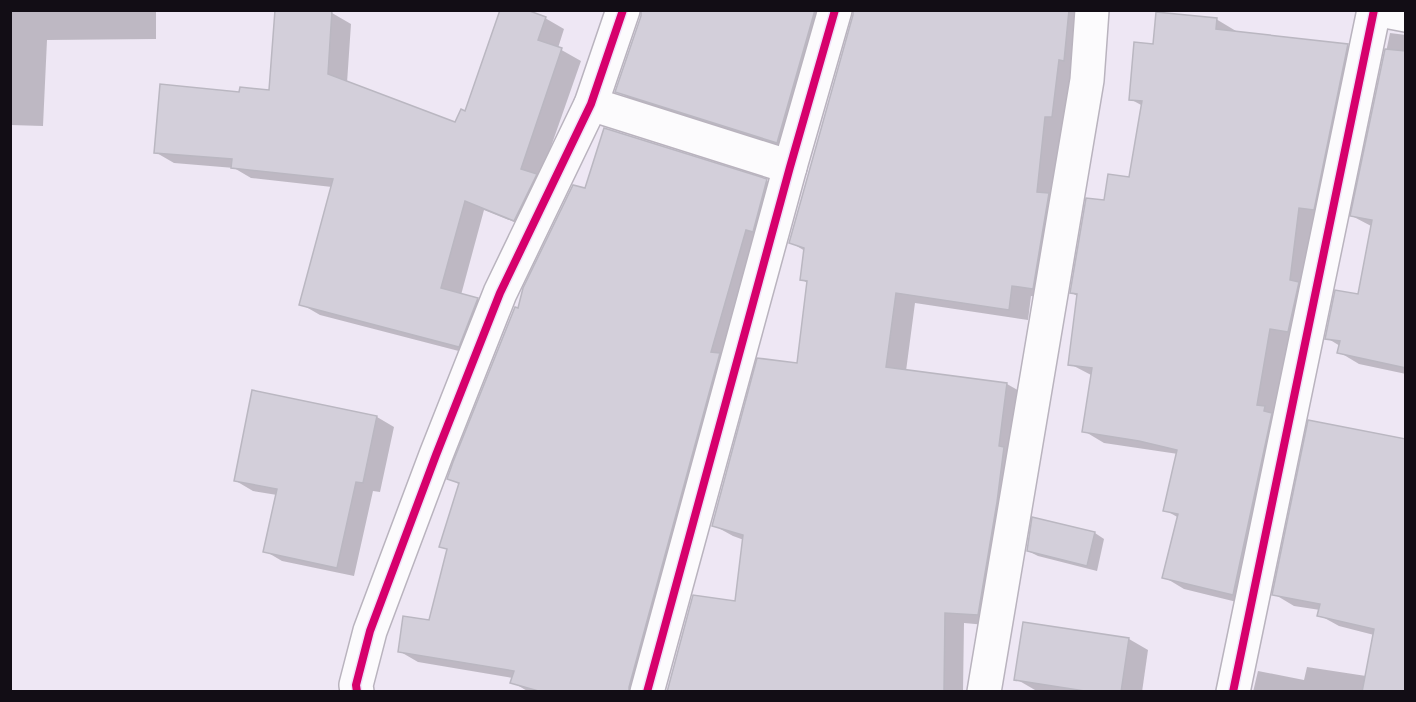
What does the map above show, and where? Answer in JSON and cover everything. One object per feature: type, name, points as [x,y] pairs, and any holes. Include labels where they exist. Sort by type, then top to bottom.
[{"type":"street","points":[[357,692],[356,685],[370,631],[432,466],[500,292],[591,104],[623,10]]},
{"type":"street","points":[[647,692],[835,10]]},
{"type":"street","points":[[984,692],[1087,81],[1092,10]]},
{"type":"street","points":[[1233,692],[1374,10]]},
{"type":"street","points":[[1380,10],[1406,15]]},
{"type":"street","points":[[591,104],[790,167]]},
{"type":"building","points":[[275,10],[332,10],[328,74],[455,122],[461,109],[465,111],[500,10],[527,10],[546,17],[538,40],[562,48],[521,169],[537,174],[514,221],[465,201],[441,288],[478,298],[459,347],[299,305],[333,179],[231,168],[232,159],[154,153],[160,84],[239,92],[240,87],[269,90]]},
{"type":"building","points":[[641,10],[815,10],[777,143],[615,92],[641,16]]},
{"type":"building","points":[[853,10],[1069,10],[1064,61],[1059,60],[1052,117],[1045,117],[1037,192],[1049,193],[1033,289],[1012,286],[1009,310],[896,293],[886,367],[1007,383],[999,446],[1004,447],[978,615],[945,613],[944,692],[667,692],[693,595],[735,601],[743,535],[712,526],[757,358],[797,363],[807,281],[800,280],[804,248],[789,243]]},
{"type":"building","points":[[1156,12],[1217,18],[1216,29],[1348,44],[1314,210],[1299,208],[1290,280],[1299,282],[1288,332],[1270,329],[1257,405],[1265,406],[1264,411],[1272,413],[1233,595],[1162,578],[1178,514],[1163,511],[1177,450],[1082,432],[1092,368],[1068,365],[1077,294],[1070,293],[1086,198],[1104,200],[1108,174],[1129,177],[1142,101],[1129,100],[1134,42],[1153,44]]},
{"type":"building","points":[[1385,49],[1406,51],[1406,368],[1337,353],[1340,341],[1325,339],[1335,290],[1358,294],[1372,220],[1350,216]]},
{"type":"building","points":[[604,128],[767,179],[753,232],[746,230],[711,352],[720,353],[629,692],[542,692],[510,683],[514,671],[398,652],[403,616],[429,620],[447,549],[439,547],[459,483],[447,479],[453,462],[515,307],[518,308],[523,288],[573,185],[585,188]]},
{"type":"building","points":[[252,390],[377,416],[363,483],[356,482],[337,568],[263,552],[277,489],[234,481]]},
{"type":"building","points":[[1308,420],[1406,439],[1406,692],[1362,692],[1374,629],[1317,616],[1320,604],[1272,595]]},
{"type":"building","points":[[1032,517],[1095,532],[1087,566],[1027,551]]},
{"type":"building","points":[[1023,622],[1129,638],[1121,692],[1091,692],[1014,680]]},
{"type":"cycle path","points":[[357,692],[356,685],[370,631],[436,455],[500,293],[591,104],[623,10]]},
{"type":"cycle path","points":[[647,692],[835,10]]},
{"type":"cycle path","points":[[1233,692],[1374,10]]}]
